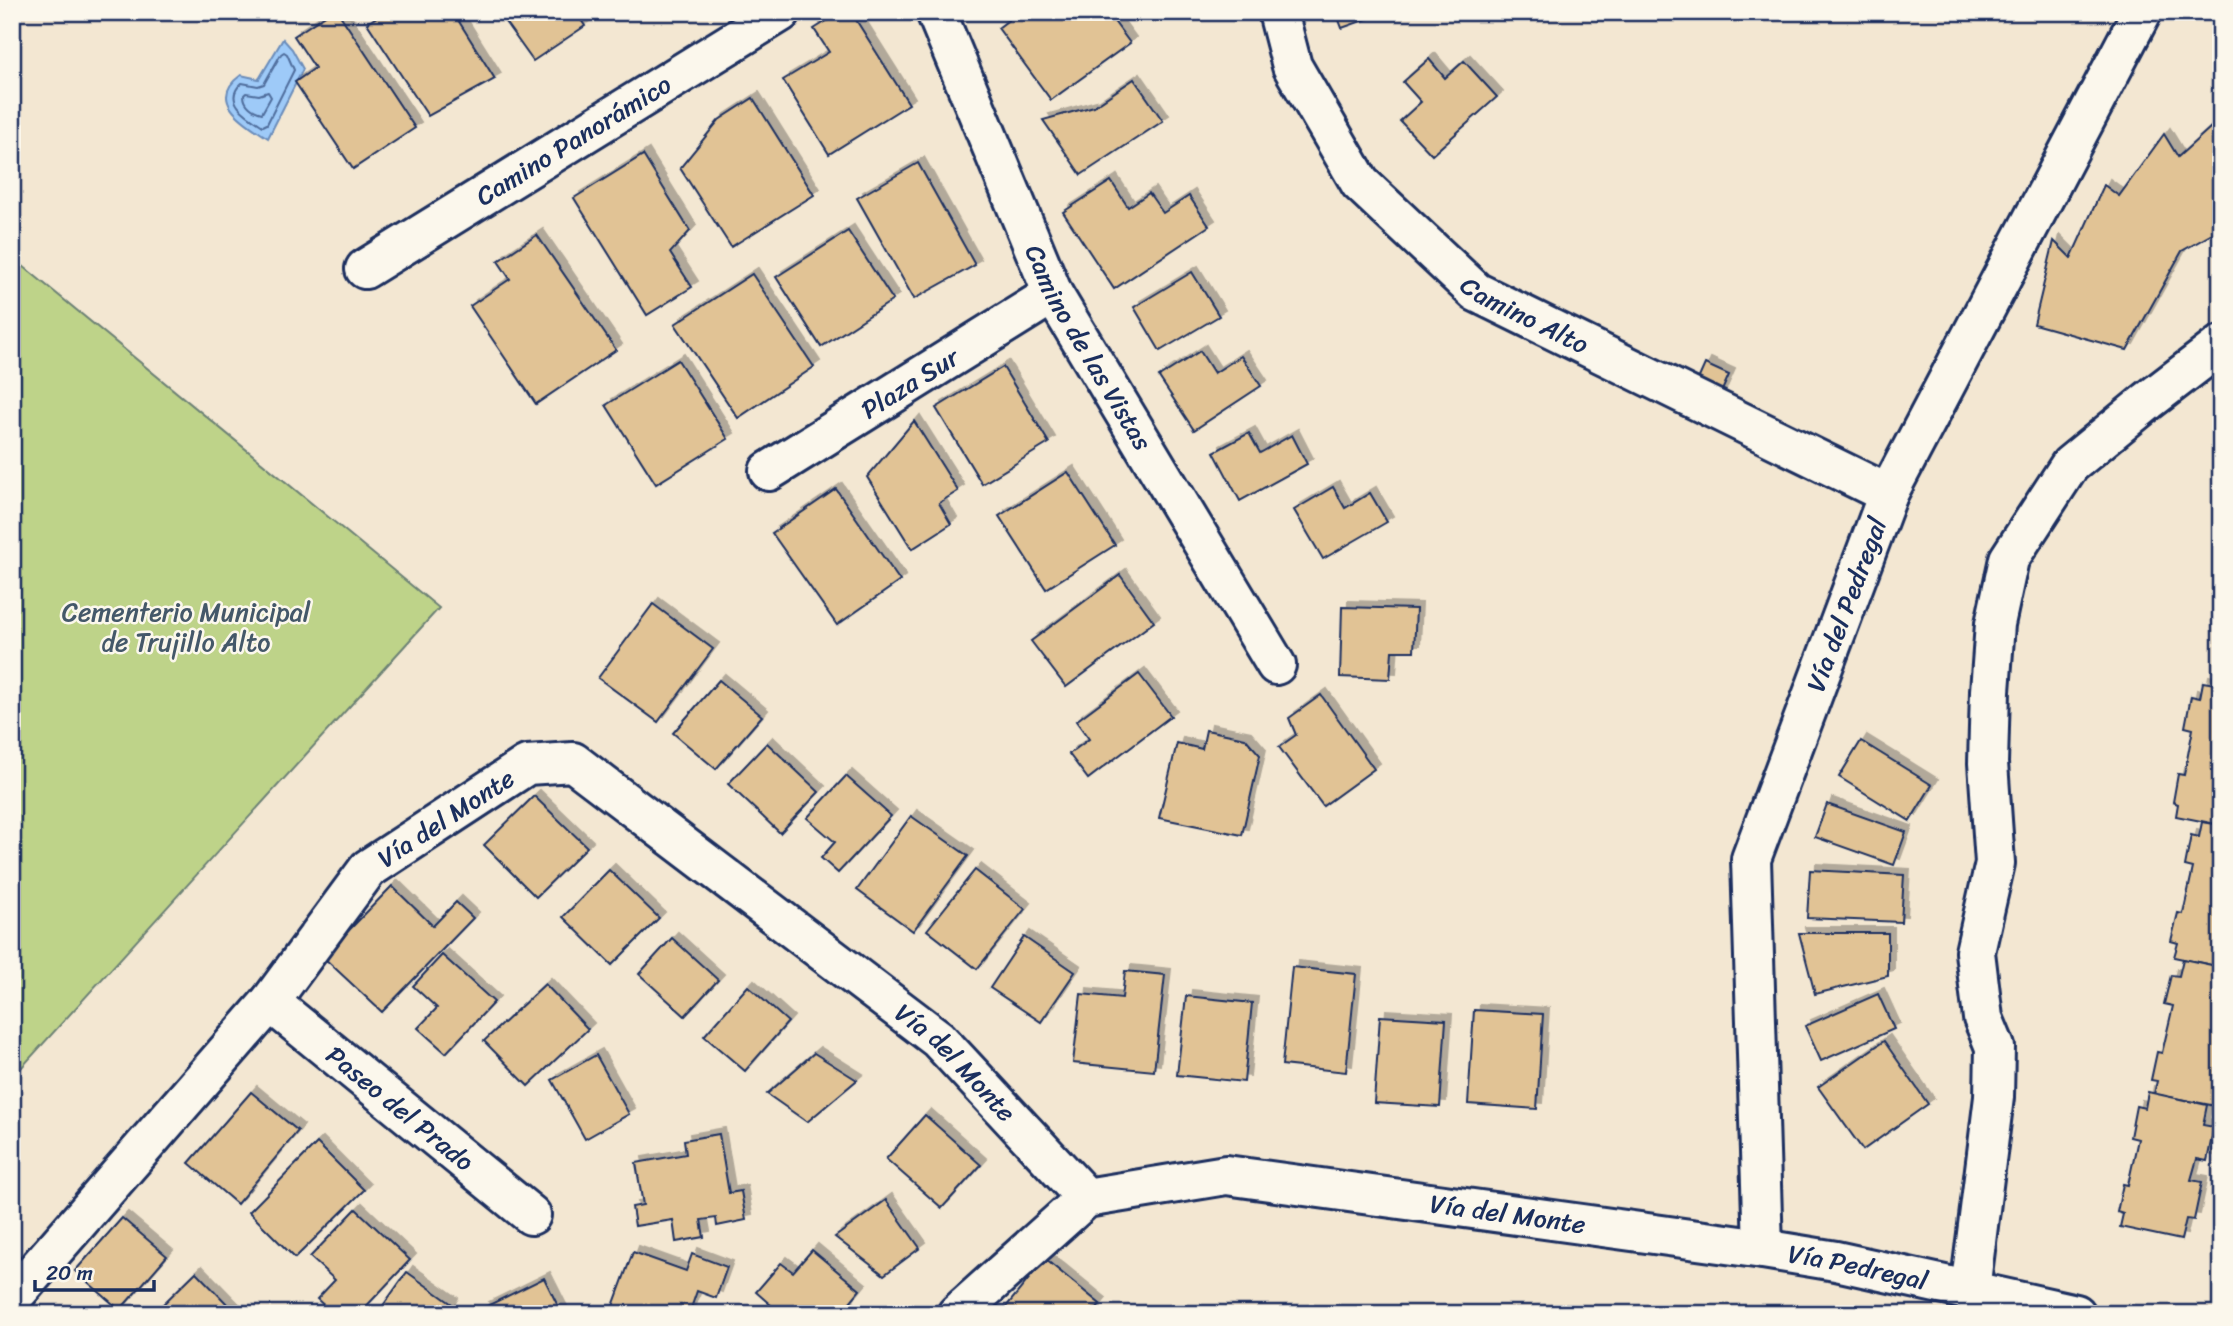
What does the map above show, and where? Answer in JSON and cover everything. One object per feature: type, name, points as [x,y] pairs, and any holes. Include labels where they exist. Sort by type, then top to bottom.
[{"type":"street","name":"Camino Panorámico","points":[[365,269],[781,12]]},
{"type":"street","name":"Camino de las Vistas","points":[[936,12],[1053,295],[1276,665]]},
{"type":"street","name":"Camino Alto","points":[[1278,12],[1292,66],[1360,183],[1476,292],[1888,494]]},
{"type":"street","name":"Vía del Pedregal","points":[[1763,1249],[1751,859],[1888,494],[2141,12]]},
{"type":"street","name":"Plaza Sur","points":[[769,471],[1053,295]]},
{"type":"street","points":[[1970,1290],[1994,1097],[1996,1047],[1983,1018],[1975,952],[1996,863],[1989,763],[1990,691],[1996,624],[2009,559],[2070,465],[2221,345]]},
{"type":"street","name":"Vía del Monte","points":[[12,1298],[270,1002],[368,869],[527,765],[573,762],[938,1040],[1086,1198],[1227,1175],[1763,1249]]},
{"type":"street","name":"Paseo del Prado","points":[[270,1002],[531,1215]]},
{"type":"street","points":[[957,1314],[1086,1198]]},
{"type":"street","name":"Vía Pedregal","points":[[1763,1249],[1836,1261],[2076,1314]]},
{"type":"street","points":[[12,1308],[19,1314]]},
{"type":"green space","name":"Cementerio Municipal de Trujillo Alto","points":[[12,257],[439,608],[12,1078]]},
{"type":"water","points":[[283,39],[303,69],[268,138],[233,111],[227,94],[231,85],[241,75],[259,79]]},
{"type":"building","points":[[330,12],[338,12],[415,128],[353,169],[295,82],[315,68],[294,36]]},
{"type":"building","points":[[453,12],[495,79],[428,116],[367,23],[384,13]]},
{"type":"building","points":[[498,12],[576,12],[585,26],[533,61]]},
{"type":"building","points":[[841,12],[851,12],[909,104],[829,154],[783,80],[829,52],[814,29]]},
{"type":"building","points":[[1019,12],[1107,12],[1130,43],[1051,100],[998,28]]},
{"type":"building","points":[[1336,12],[1387,12],[1342,28]]},
{"type":"building","points":[[1429,59],[1445,78],[1464,61],[1497,97],[1432,155],[1400,121],[1421,102],[1403,82]]},
{"type":"building","points":[[1134,79],[1163,121],[1081,175],[1043,120],[1094,106]]},
{"type":"building","points":[[753,98],[814,195],[731,247],[680,168],[719,120]]},
{"type":"building","points":[[2221,118],[2221,229],[2182,251],[2127,350],[2034,324],[2054,241],[2071,258],[2104,185],[2119,196],[2164,134],[2178,157]]},
{"type":"building","points":[[643,155],[690,231],[670,253],[692,287],[647,315],[574,198]]},
{"type":"building","points":[[918,163],[975,265],[914,299],[857,198]]},
{"type":"building","points":[[1111,181],[1128,207],[1149,193],[1163,213],[1189,196],[1209,226],[1114,289],[1063,212]]},
{"type":"building","points":[[848,231],[893,300],[821,347],[776,277]]},
{"type":"building","points":[[537,235],[616,350],[536,404],[470,306],[510,279],[498,261]]},
{"type":"building","points":[[1192,272],[1219,316],[1160,351],[1134,307]]},
{"type":"building","points":[[752,274],[814,367],[738,418],[675,324]]},
{"type":"building","points":[[1200,351],[1214,373],[1241,356],[1261,386],[1194,430],[1159,377]]},
{"type":"building","points":[[678,360],[728,439],[656,484],[606,405]]},
{"type":"building","points":[[1705,364],[1729,375],[1717,402],[1693,391]]},
{"type":"building","points":[[1003,367],[1049,443],[982,484],[936,408]]},
{"type":"building","points":[[914,421],[958,491],[939,503],[951,524],[912,549],[867,477]]},
{"type":"building","points":[[1249,433],[1260,453],[1292,435],[1307,464],[1240,501],[1214,452]]},
{"type":"building","points":[[1068,472],[1115,545],[1046,589],[999,516]]},
{"type":"building","points":[[1333,487],[1345,508],[1370,493],[1387,522],[1323,559],[1294,510]]},
{"type":"building","points":[[836,489],[900,581],[837,625],[772,533]]},
{"type":"building","points":[[1120,575],[1154,622],[1066,687],[1031,641]]},
{"type":"building","points":[[653,604],[713,649],[658,722],[598,678]]},
{"type":"building","points":[[1342,607],[1416,609],[1414,651],[1392,651],[1390,679],[1340,677]]},
{"type":"building","points":[[1139,674],[1171,716],[1088,779],[1069,754],[1089,739],[1076,721]]},
{"type":"building","points":[[719,680],[762,716],[716,769],[673,733]]},
{"type":"building","points":[[2203,682],[2221,685],[2221,825],[2176,816],[2178,804],[2173,802],[2178,774],[2184,775],[2193,729],[2185,727],[2191,696],[2200,698]]},
{"type":"building","points":[[1321,695],[1374,769],[1323,806],[1279,747],[1296,735],[1289,718]]},
{"type":"building","points":[[1206,730],[1245,738],[1260,755],[1242,835],[1159,818],[1177,743],[1202,749]]},
{"type":"building","points":[[1861,741],[1932,785],[1910,821],[1839,777]]},
{"type":"building","points":[[767,743],[819,792],[780,833],[728,784]]},
{"type":"building","points":[[846,776],[891,816],[838,873],[821,858],[835,842],[807,818]]},
{"type":"building","points":[[534,796],[587,847],[536,897],[484,845]]},
{"type":"building","points":[[1827,804],[1906,832],[1894,865],[1815,837]]},
{"type":"building","points":[[911,816],[968,856],[913,931],[857,890]]},
{"type":"building","points":[[2202,822],[2221,825],[2221,967],[2174,957],[2178,943],[2171,941],[2178,913],[2183,914],[2193,868],[2185,866],[2191,835],[2199,837]]},
{"type":"building","points":[[609,870],[659,918],[612,965],[563,917]]},
{"type":"building","points":[[975,870],[1025,909],[977,969],[927,930]]},
{"type":"building","points":[[1810,870],[1904,875],[1901,922],[1807,918]]},
{"type":"building","points":[[392,886],[433,926],[456,902],[473,918],[382,1012],[323,957]]},
{"type":"building","points":[[1799,933],[1888,933],[1888,976],[1815,994]]},
{"type":"building","points":[[1024,937],[1075,972],[1041,1022],[990,988]]},
{"type":"building","points":[[672,938],[718,980],[685,1016],[639,974]]},
{"type":"building","points":[[442,955],[494,1002],[446,1053],[418,1028],[437,1008],[413,986]]},
{"type":"building","points":[[2183,959],[2221,967],[2221,1087],[2216,1106],[2154,1094],[2157,1081],[2151,1080],[2157,1052],[2162,1053],[2173,1006],[2164,1004],[2171,975],[2179,976]]},
{"type":"building","points":[[1292,967],[1356,974],[1346,1072],[1282,1065]]},
{"type":"building","points":[[1125,971],[1165,975],[1154,1071],[1073,1063],[1081,994],[1122,998]]},
{"type":"building","points":[[545,984],[588,1029],[528,1086],[484,1041]]},
{"type":"building","points":[[748,986],[788,1022],[745,1071],[704,1036]]},
{"type":"building","points":[[1878,994],[1894,1029],[1821,1061],[1805,1026]]},
{"type":"building","points":[[1186,996],[1252,1003],[1244,1082],[1177,1075]]},
{"type":"building","points":[[1474,1010],[1543,1014],[1537,1109],[1468,1104]]},
{"type":"building","points":[[1380,1016],[1446,1020],[1440,1107],[1374,1103]]},
{"type":"building","points":[[1884,1041],[1928,1104],[1863,1150],[1818,1087]]},
{"type":"building","points":[[814,1053],[857,1080],[807,1122],[767,1094]]},
{"type":"building","points":[[596,1055],[629,1114],[585,1139],[552,1080]]},
{"type":"building","points":[[251,1092],[298,1131],[237,1204],[189,1163]]},
{"type":"building","points":[[2148,1092],[2207,1105],[2203,1125],[2214,1127],[2207,1161],[2197,1159],[2191,1180],[2202,1182],[2194,1220],[2186,1219],[2181,1240],[2120,1227],[2123,1214],[2117,1212],[2123,1184],[2128,1185],[2138,1139],[2130,1137],[2136,1106],[2145,1108]]},
{"type":"building","points":[[925,1115],[981,1165],[942,1208],[886,1159]]},
{"type":"building","points":[[719,1134],[729,1193],[741,1191],[746,1220],[717,1226],[716,1218],[701,1220],[704,1237],[676,1242],[673,1220],[635,1226],[632,1207],[643,1205],[636,1163],[686,1154],[684,1140]]},
{"type":"building","points":[[317,1143],[364,1190],[295,1258],[249,1212]]},
{"type":"building","points":[[886,1200],[920,1248],[884,1275],[835,1237]]},
{"type":"building","points":[[356,1209],[410,1260],[359,1314],[333,1314],[317,1299],[335,1280],[310,1257]]},
{"type":"building","points":[[122,1218],[167,1256],[120,1310],[75,1271]]},
{"type":"building","points":[[812,1250],[860,1290],[846,1307],[854,1314],[781,1314],[756,1292],[781,1263],[793,1272]]},
{"type":"building","points":[[633,1252],[686,1271],[692,1254],[727,1267],[716,1298],[697,1291],[689,1314],[626,1314],[612,1309]]},
{"type":"building","points":[[1045,1259],[1100,1304],[1092,1314],[1001,1313]]},
{"type":"building","points":[[196,1272],[237,1314],[153,1314]]},
{"type":"building","points":[[407,1272],[452,1304],[446,1314],[377,1314]]},
{"type":"building","points":[[544,1278],[562,1314],[486,1314],[483,1308]]}]
